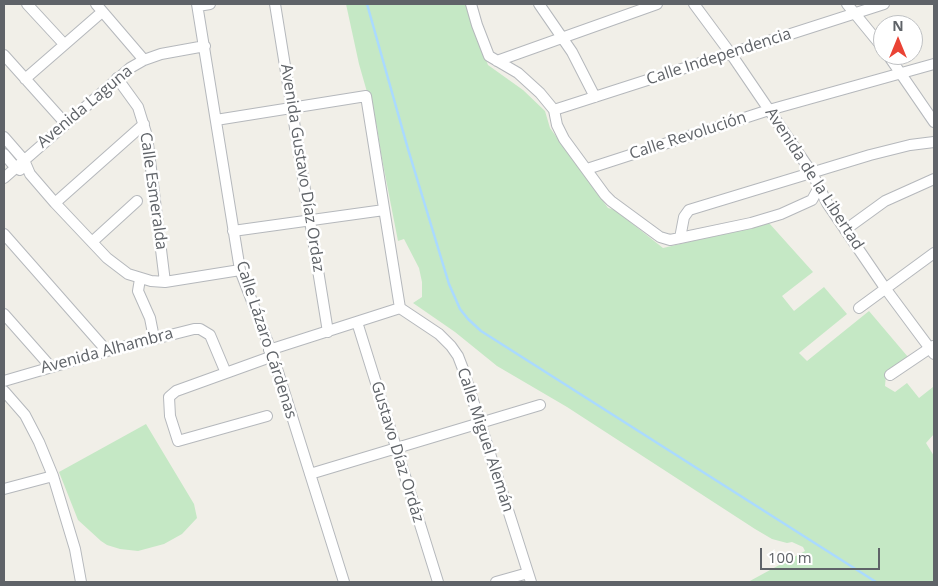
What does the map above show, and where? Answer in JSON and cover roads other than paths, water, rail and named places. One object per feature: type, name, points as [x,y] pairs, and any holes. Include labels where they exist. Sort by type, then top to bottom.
[{"type":"street","points":[[27,4],[64,44]]},
{"type":"street","points":[[198,5],[210,4]]},
{"type":"street","name":"Avenida Gustavo Díaz Ordaz","points":[[275,4],[328,332]]},
{"type":"street","points":[[471,4],[489,56],[531,84],[554,110],[560,132],[611,201],[665,239],[680,238],[781,214],[812,200],[818,185]]},
{"type":"street","points":[[539,4],[562,36],[595,97]]},
{"type":"street","points":[[497,61],[562,36],[657,4]]},
{"type":"street","name":"Avenida de la Libertad","points":[[694,4],[731,54],[812,173],[827,203],[885,288],[933,349]]},
{"type":"street","points":[[847,4],[873,36]]},
{"type":"street","name":"Calle Independencia","points":[[554,110],[884,4]]},
{"type":"street","name":"Calle Lázaro Cárdenas","points":[[198,5],[240,270],[271,353],[344,582]]},
{"type":"street","points":[[25,79],[64,44],[99,8],[144,60]]},
{"type":"street","name":"Avenida Laguna","points":[[4,178],[130,68],[144,60],[173,51],[205,46]]},
{"type":"street","points":[[4,55],[65,123]]},
{"type":"street","name":"Calle Revolución","points":[[587,169],[769,110],[934,64]]},
{"type":"street","points":[[895,65],[934,122]]},
{"type":"street","name":"Calle Esmeralda","points":[[117,78],[138,107],[150,149],[165,282]]},
{"type":"street","points":[[216,120],[366,96],[400,308],[271,353],[226,373],[176,391],[170,397],[170,416],[178,441],[267,416]]},
{"type":"street","points":[[55,203],[144,124]]},
{"type":"street","points":[[4,137],[24,160],[30,174],[55,203],[118,267],[140,278],[165,282],[240,270]]},
{"type":"street","points":[[680,238],[684,217],[689,210],[910,145],[934,142]]},
{"type":"street","points":[[4,154],[15,167],[30,174]]},
{"type":"street","points":[[845,230],[885,201],[934,179]]},
{"type":"street","points":[[92,242],[137,201]]},
{"type":"street","points":[[233,231],[384,210]]},
{"type":"street","points":[[4,234],[107,350]]},
{"type":"street","points":[[859,308],[934,253]]},
{"type":"street","points":[[140,278],[138,291],[150,318],[154,338]]},
{"type":"street","name":"Calle Miguel Alemán","points":[[400,308],[439,334],[451,346],[464,369],[529,578]]},
{"type":"street","points":[[4,314],[50,366]]},
{"type":"street","name":"Gustavo Díaz Ordáz","points":[[357,322],[438,582]]},
{"type":"street","name":"Avenida Alhambra","points":[[4,380],[107,350],[194,329],[200,329],[210,335],[226,373]]},
{"type":"street","points":[[890,375],[933,349]]},
{"type":"street","points":[[4,391],[25,415],[31,425],[53,476],[75,549],[80,582]]},
{"type":"street","points":[[310,474],[540,406]]},
{"type":"street","points":[[4,489],[53,476]]},
{"type":"street","points":[[496,582],[529,578]]},
{"type":"waterway","points":[[367,4],[449,284],[460,309],[468,319],[481,331],[876,582]]}]
